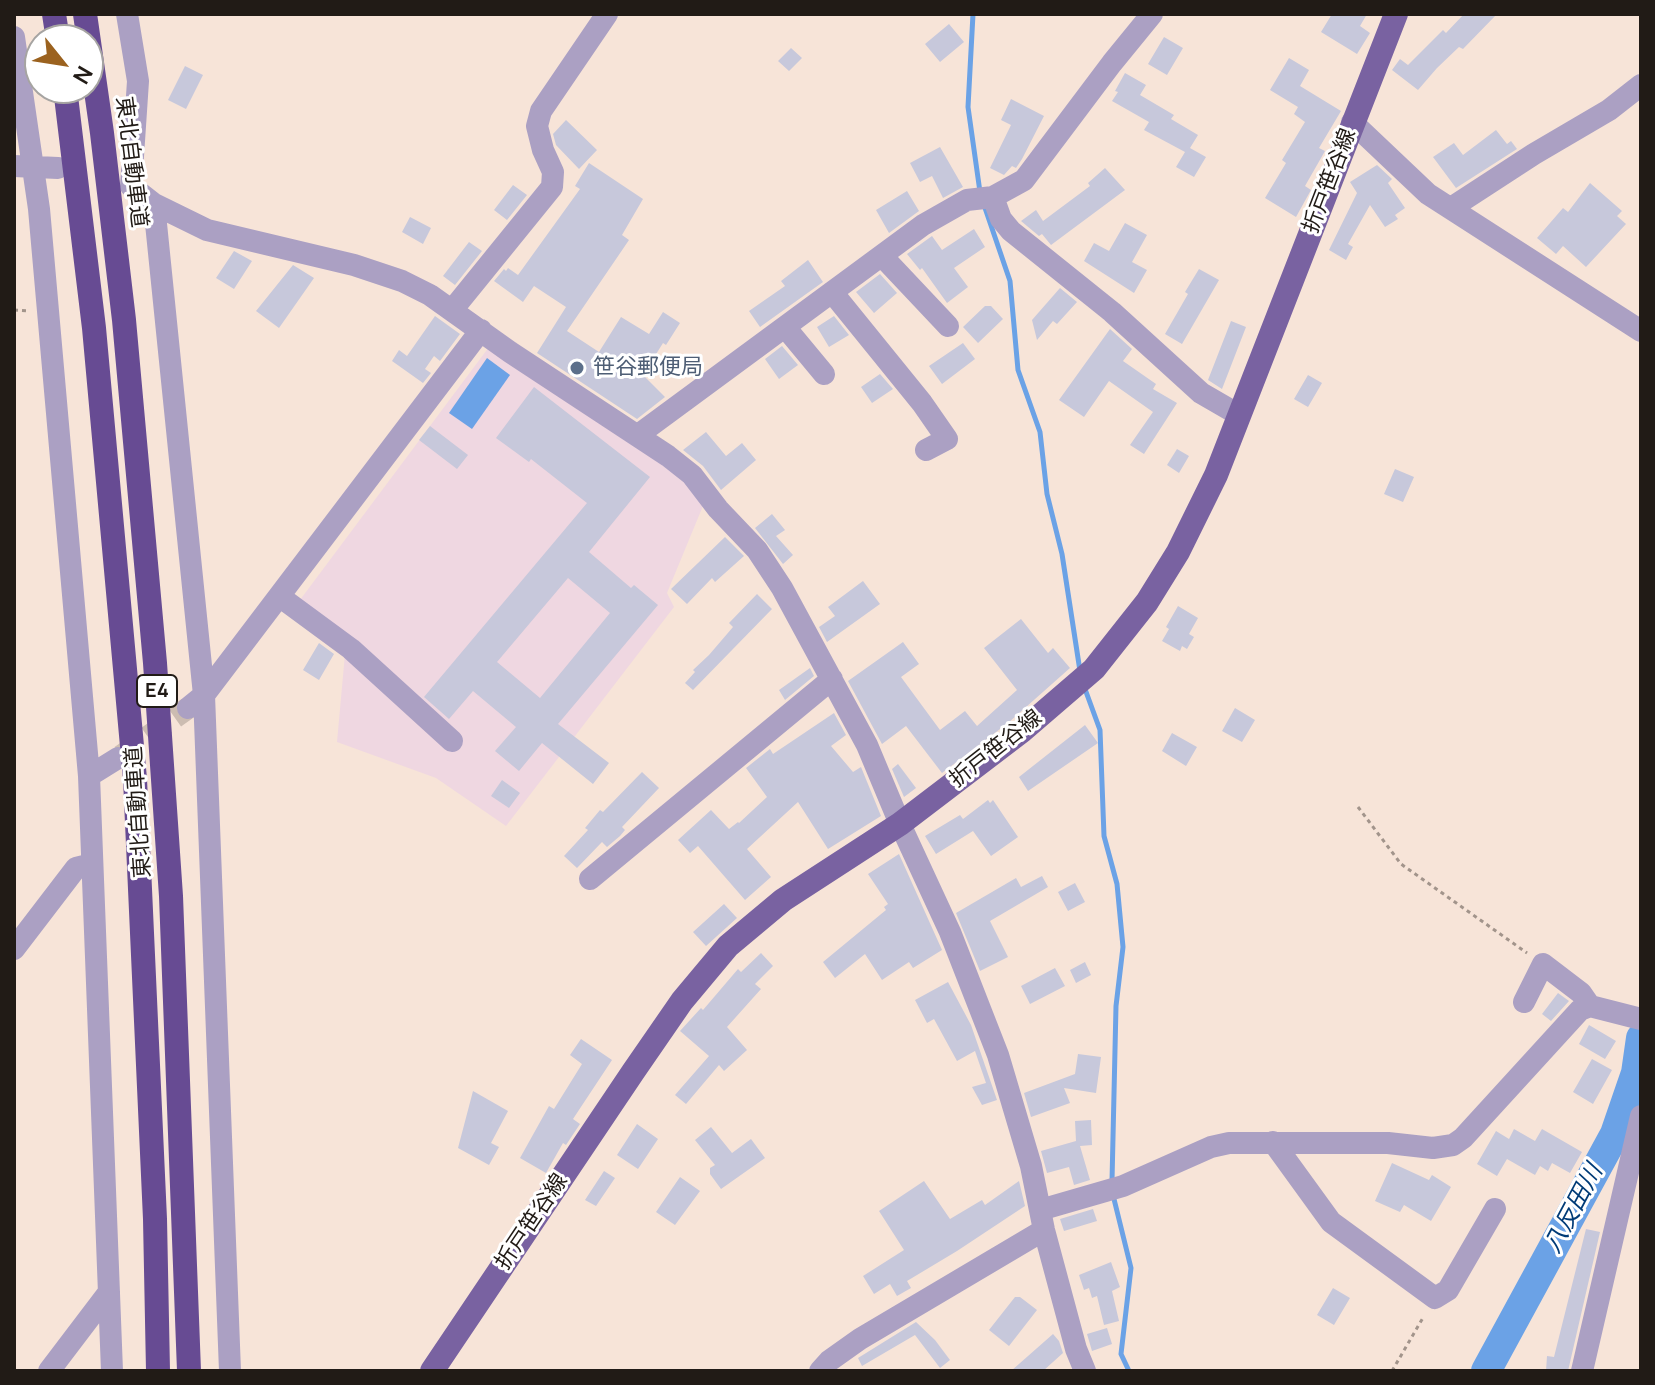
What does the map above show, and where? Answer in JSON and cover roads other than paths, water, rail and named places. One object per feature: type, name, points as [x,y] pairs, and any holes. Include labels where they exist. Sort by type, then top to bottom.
[{"type":"highway","name":"東北自動車道","points":[[85,14],[124,320],[155,663],[171,896],[189,1371]]},
{"type":"highway","name":"東北自動車道","points":[[67,104],[96,343],[135,779],[155,1219],[158,1371]]},
{"type":"main road","name":"折戸笹谷線","points":[[432,1371],[682,1001],[728,946],[783,900],[900,824],[1022,731],[1094,669],[1147,602],[1178,552],[1216,475],[1396,14]]},
{"type":"street","points":[[453,309],[552,187],[553,172],[537,126],[541,111],[607,14]]},
{"type":"street","points":[[638,435],[923,225],[967,200],[993,197],[1024,180],[1152,14]]},
{"type":"street","points":[[130,17],[138,81],[125,185],[154,204],[207,230],[354,265],[402,281],[453,309],[510,352],[638,435],[692,475],[718,509],[757,550],[782,588],[867,745],[950,932],[998,1055],[1031,1166],[1076,1349],[1085,1371]]},
{"type":"street","points":[[14,37],[23,166],[39,209],[89,776],[112,1371]]},
{"type":"street","points":[[1451,208],[1609,110],[1641,85]]},
{"type":"street","points":[[1352,122],[1428,194],[1641,331]]},
{"type":"street","points":[[23,166],[58,168]]},
{"type":"street","points":[[993,197],[1001,219],[1011,231],[1112,312],[1170,368],[1201,393],[1239,415]]},
{"type":"street","points":[[154,204],[196,701],[230,1371]]},
{"type":"street","points":[[882,256],[948,326]]},
{"type":"street","points":[[832,292],[922,403],[947,439],[926,450]]},
{"type":"street","points":[[785,327],[824,374]]},
{"type":"street","points":[[196,701],[481,330]]},
{"type":"street","points":[[279,596],[351,649],[452,741]]},
{"type":"street","points":[[590,879],[832,679]]},
{"type":"street","points":[[89,776],[118,758]]},
{"type":"street","points":[[14,949],[76,868],[92,864]]},
{"type":"street","points":[[1524,1002],[1543,964],[1581,993],[1590,1006]]},
{"type":"street","points":[[820,1371],[860,1339],[1042,1220],[1211,1147],[1229,1143],[1273,1142],[1388,1143],[1433,1148],[1453,1145],[1472,1129],[1580,1010],[1590,1006],[1641,1019]]},
{"type":"street","points":[[1582,1371],[1641,1116]]},
{"type":"street","points":[[1273,1142],[1331,1222],[1435,1298],[1448,1290],[1495,1209]]},
{"type":"street","points":[[49,1371],[109,1292]]},
{"type":"water","points":[[487,358],[510,375],[472,429],[449,413]]},
{"type":"waterway","points":[[973,14],[968,107],[980,192]]},
{"type":"waterway","points":[[984,205],[1010,281],[1018,370],[1040,432],[1047,494],[1062,554],[1080,671]]},
{"type":"waterway","points":[[1085,689],[1100,730],[1104,836],[1117,884],[1123,947],[1116,1006],[1112,1181]]},
{"type":"waterway","name":"八反田川","points":[[1486,1371],[1615,1134],[1636,1073],[1641,1038]]},
{"type":"waterway","points":[[1113,1195],[1131,1268],[1121,1354],[1129,1371]]},
{"type":"tunnel","points":[[121,756],[188,708]]},
{"type":"place","name":"笹谷郵便局","points":[[577,368]]}]
